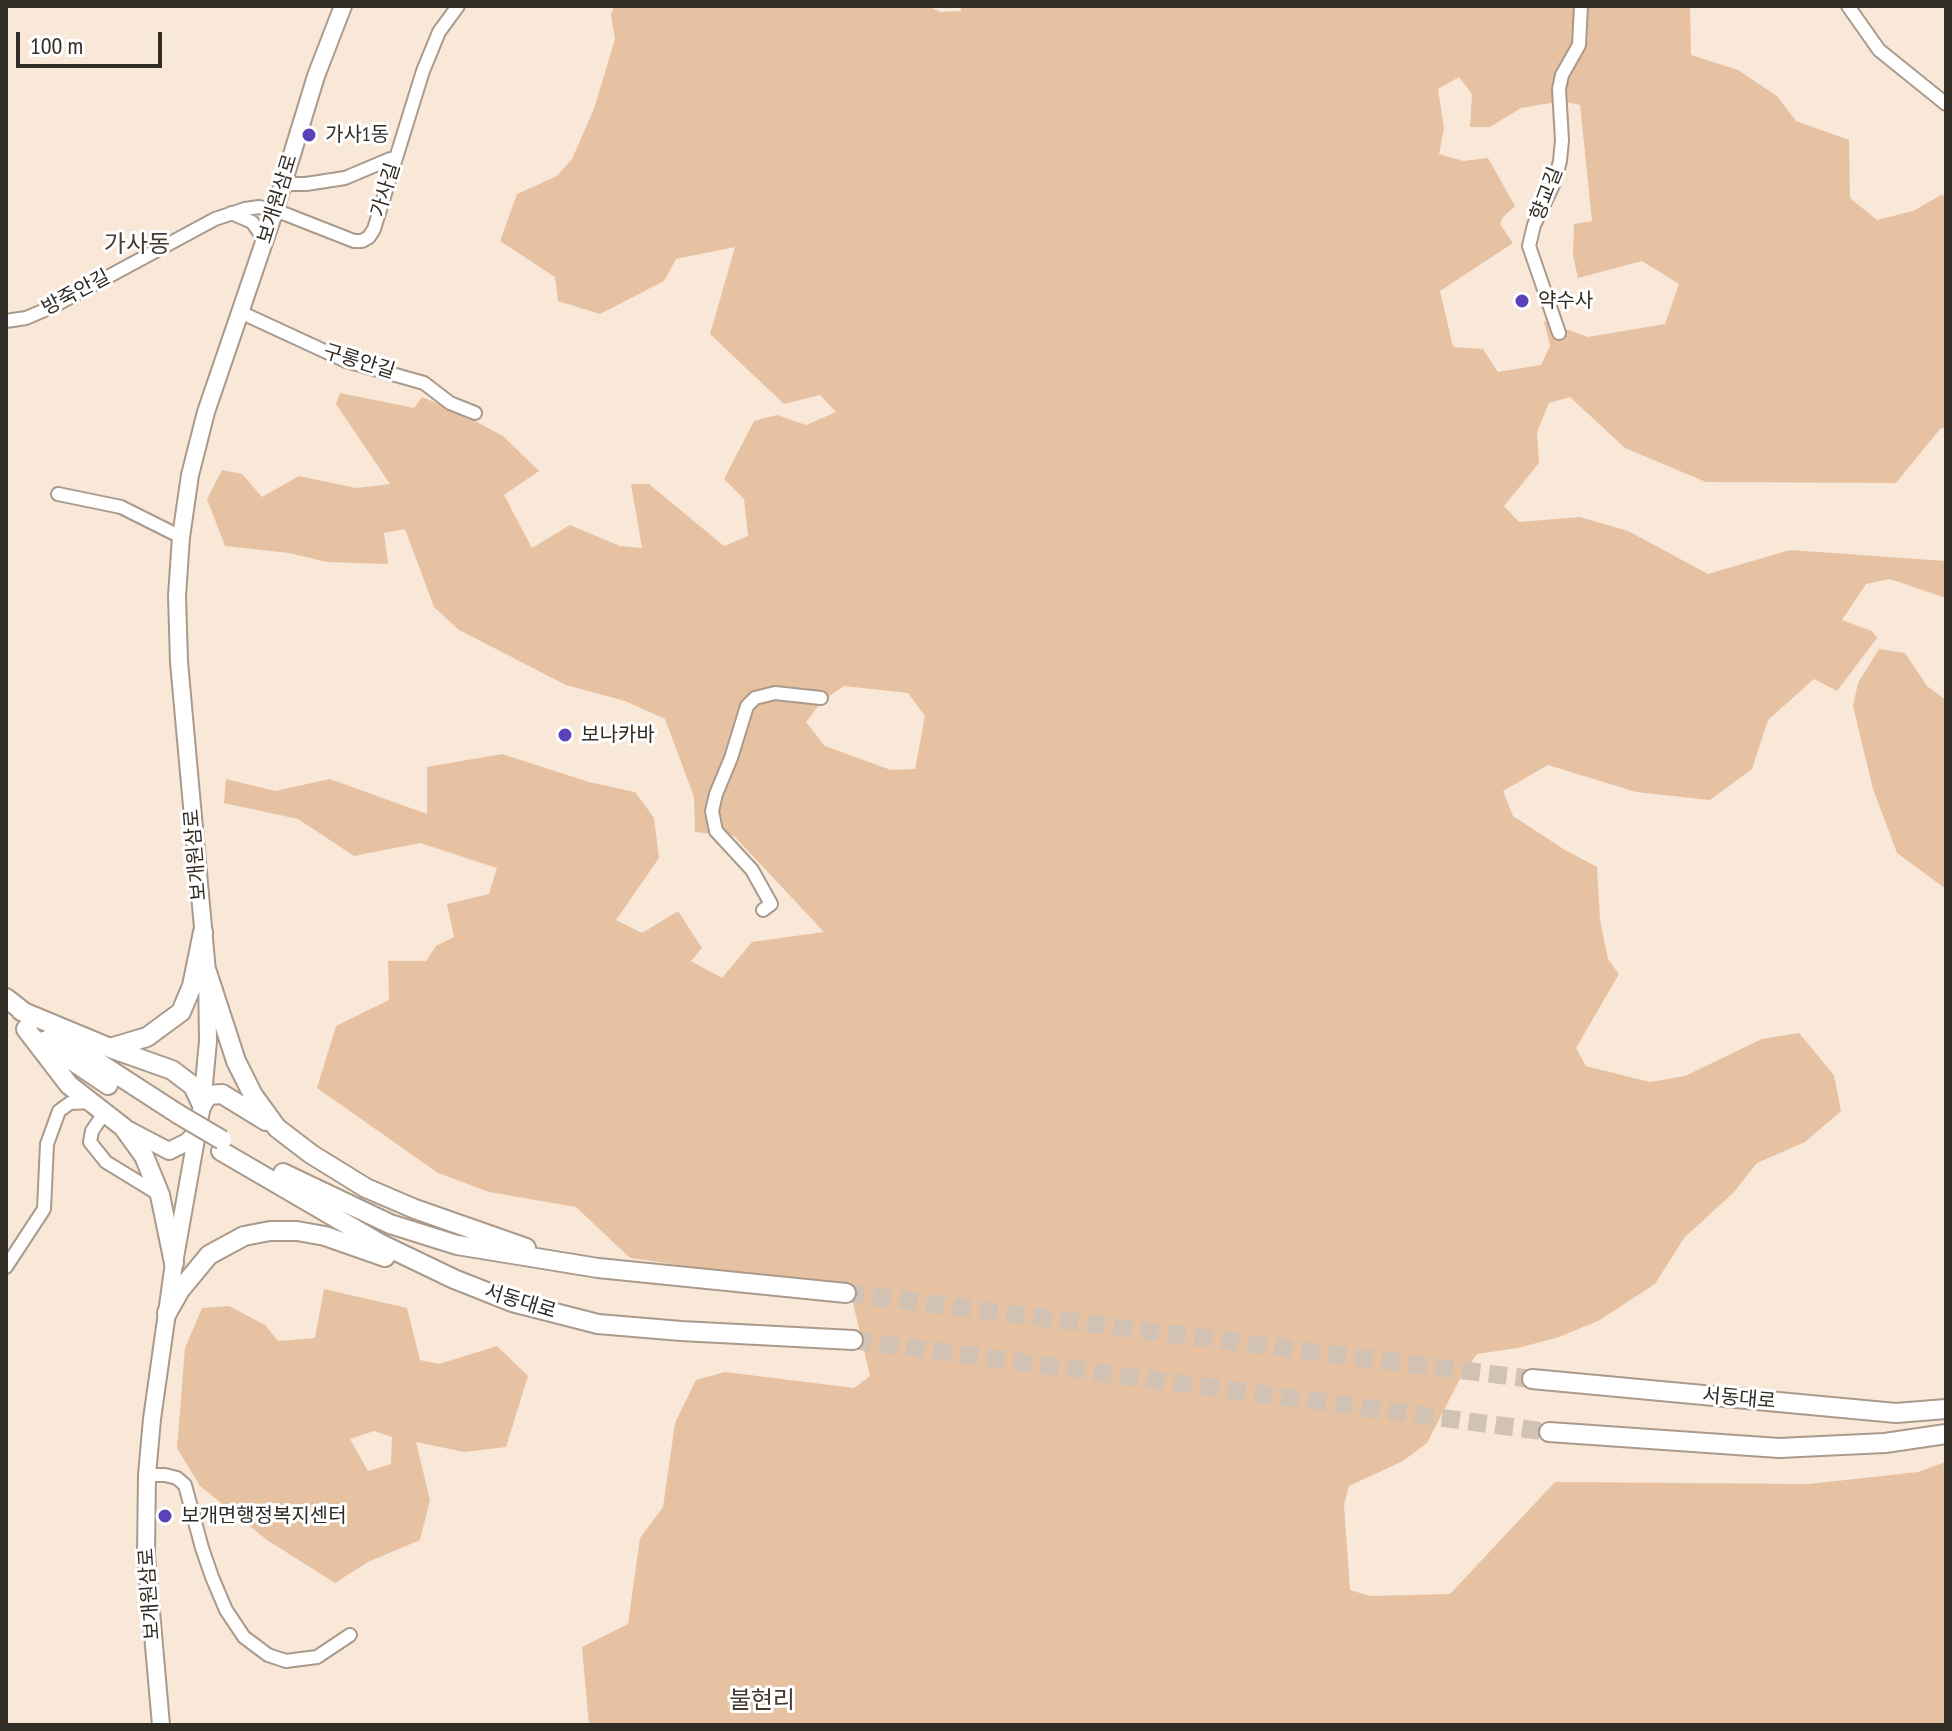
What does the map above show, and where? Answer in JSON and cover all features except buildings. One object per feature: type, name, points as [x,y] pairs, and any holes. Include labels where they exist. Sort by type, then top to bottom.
[{"type":"highway","points":[[110,1048],[147,1037],[181,1012],[192,986],[203,932]]},
{"type":"highway","points":[[207,972],[236,1061],[253,1095],[277,1128]]},
{"type":"highway","points":[[6,998],[69,1085],[123,1127],[144,1156],[160,1195],[174,1263]]},
{"type":"highway","points":[[18,1017],[172,1070],[193,1086],[202,1105]]},
{"type":"highway","points":[[18,1017],[71,1062],[222,1145]]},
{"type":"highway","points":[[202,1105],[208,1095],[222,1094],[366,1188],[500,1239],[598,1268]]},
{"type":"highway","name":"서동대로","points":[[222,1145],[390,1224],[457,1245],[598,1268],[846,1293]]},
{"type":"highway","name":"서동대로","points":[[222,1145],[379,1243],[454,1279],[512,1302],[598,1324],[853,1340]]},
{"type":"highway","points":[[167,1313],[180,1290],[209,1255],[244,1236],[270,1231],[297,1231],[325,1236],[383,1256],[443,1284],[512,1302]]},
{"type":"highway","name":"서동대로","points":[[1532,1379],[1896,1413],[1946,1409]]},
{"type":"highway","points":[[1549,1432],[1779,1448],[1885,1443],[1946,1434]]},
{"type":"main road","name":"보개원삼로","points":[[161,1725],[146,1555],[147,1475],[174,1263],[202,1105],[208,1041],[207,972],[179,662],[177,596],[181,537],[197,443],[316,76],[343,6]]},
{"type":"main road","points":[[123,1127],[169,1151],[187,1142],[198,1131]]},
{"type":"street","name":"가사길","points":[[275,210],[354,241],[369,237],[423,71],[439,32],[458,6]]},
{"type":"street","name":"향교길","points":[[1559,333],[1529,246],[1534,225],[1554,183],[1560,161],[1559,89],[1562,75],[1579,45],[1581,6]]},
{"type":"street","points":[[1848,6],[1879,50],[1946,104]]},
{"type":"street","points":[[283,184],[345,178],[390,159]]},
{"type":"street","name":"방죽안길","points":[[6,321],[26,318],[52,307],[230,213],[259,207],[275,210]]},
{"type":"street","points":[[230,213],[252,222],[265,240]]},
{"type":"street","name":"구롱안길","points":[[240,312],[346,361],[424,383],[450,403],[475,413]]},
{"type":"street","points":[[58,494],[121,507],[181,537]]},
{"type":"street","points":[[763,910],[771,904],[752,870],[716,831],[712,811],[716,794],[747,706],[755,698],[775,693],[821,698]]},
{"type":"street","points":[[6,1267],[44,1209],[47,1144],[59,1111],[70,1103],[98,1107],[90,1142],[106,1162],[160,1195]]},
{"type":"street","points":[[147,1475],[177,1478],[185,1485],[212,1577],[226,1610],[244,1637],[268,1655],[286,1661],[317,1657],[350,1635]]},
{"type":"shaded area","points":[[614,6],[927,6],[941,12],[961,11],[961,6],[1690,6],[1691,55],[1738,70],[1777,96],[1796,121],[1849,140],[1850,198],[1877,220],[1913,211],[1943,194],[1946,203],[1946,427],[1940,429],[1896,483],[1706,482],[1625,448],[1570,397],[1549,403],[1537,432],[1539,463],[1504,506],[1519,522],[1580,517],[1628,531],[1708,574],[1790,550],[1946,561],[1946,598],[1890,579],[1866,584],[1842,620],[1872,631],[1877,638],[1837,691],[1814,679],[1768,720],[1752,769],[1710,800],[1636,792],[1548,765],[1503,791],[1513,816],[1597,867],[1600,920],[1608,959],[1619,974],[1576,1048],[1586,1066],[1650,1082],[1685,1076],[1762,1039],[1799,1033],[1834,1075],[1841,1111],[1805,1142],[1757,1163],[1733,1193],[1684,1238],[1655,1284],[1598,1321],[1559,1337],[1518,1348],[1477,1354],[1463,1373],[1427,1443],[1403,1461],[1349,1486],[1344,1505],[1350,1590],[1371,1596],[1450,1594],[1555,1482],[1809,1484],[1918,1472],[1946,1462],[1946,1725],[589,1725],[582,1647],[628,1624],[640,1538],[663,1507],[675,1423],[696,1380],[725,1372],[854,1388],[870,1376],[850,1290],[630,1258],[576,1207],[489,1192],[438,1173],[317,1088],[336,1026],[389,1000],[388,961],[426,961],[436,946],[454,937],[447,904],[489,894],[497,868],[420,843],[354,856],[298,819],[224,803],[226,779],[275,791],[330,779],[427,814],[427,767],[502,754],[589,782],[635,792],[654,818],[659,858],[616,920],[642,933],[678,911],[702,948],[691,961],[722,978],[752,942],[824,932],[734,836],[695,832],[694,797],[665,719],[625,701],[566,685],[459,630],[434,607],[405,529],[384,533],[388,564],[327,562],[289,553],[225,546],[207,499],[222,470],[242,474],[262,497],[299,476],[356,488],[390,484],[336,404],[340,393],[414,408],[422,397],[503,436],[539,471],[504,495],[532,548],[570,525],[620,546],[642,548],[631,484],[649,484],[724,546],[748,536],[744,499],[724,479],[754,421],[777,415],[806,425],[836,412],[820,395],[784,404],[710,334],[735,247],[676,259],[664,281],[600,314],[558,301],[555,277],[500,241],[517,194],[557,176],[572,159],[594,109],[615,39],[611,15]],"holes":[[[1459,77],[1472,94],[1470,127],[1490,127],[1521,108],[1562,101],[1580,105],[1592,221],[1574,224],[1573,255],[1578,278],[1642,261],[1679,284],[1665,324],[1588,337],[1544,321],[1550,346],[1541,365],[1498,372],[1483,349],[1453,347],[1440,291],[1513,243],[1500,224],[1515,206],[1488,158],[1463,161],[1439,154],[1444,128],[1438,89]],[[844,686],[908,693],[925,716],[915,769],[891,770],[825,746],[806,722],[822,701]]]},
{"type":"shaded area","points":[[1879,649],[1905,653],[1927,686],[1946,700],[1946,889],[1897,853],[1873,789],[1853,706],[1858,683]]},
{"type":"shaded area","points":[[324,1289],[407,1308],[420,1360],[439,1364],[497,1346],[528,1376],[506,1447],[464,1452],[416,1442],[430,1500],[420,1540],[368,1562],[335,1583],[267,1540],[200,1486],[177,1448],[185,1348],[202,1308],[229,1306],[265,1325],[278,1341],[315,1338]],"holes":[[[374,1431],[392,1437],[391,1464],[368,1471],[350,1439]]]},
{"type":"tunnel","points":[[846,1293],[1532,1379]]},
{"type":"tunnel","points":[[853,1340],[1549,1432]]},
{"type":"place","name":"가사1동","points":[[309,135]]},
{"type":"place","name":"약수사","points":[[1522,301]]},
{"type":"place","name":"보나카바","points":[[565,735]]},
{"type":"place","name":"보개면행정복지센터","points":[[165,1516]]},
{"type":"district","name":"가사동","points":[[137,245]]},
{"type":"district","name":"불현리","points":[[762,1701]]}]
